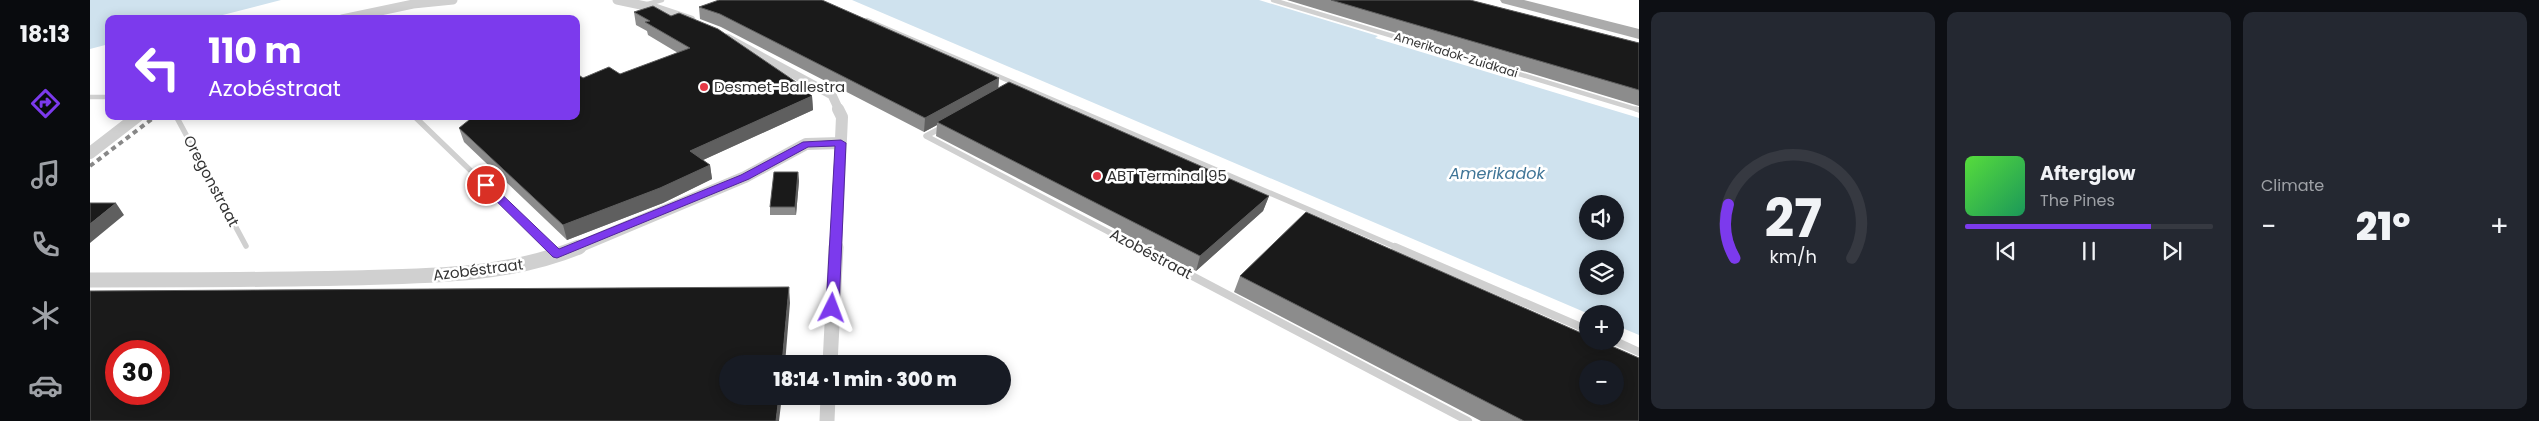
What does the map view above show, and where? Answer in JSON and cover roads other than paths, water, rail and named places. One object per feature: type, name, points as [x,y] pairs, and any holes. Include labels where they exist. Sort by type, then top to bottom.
[{"type":"main road","points":[[1507,0],[1639,34]]},
{"type":"street","points":[[361,15],[413,4],[454,0]]},
{"type":"street","points":[[616,0],[643,5],[688,18],[704,26]]},
{"type":"street","points":[[720,34],[832,95],[842,117],[830,355]]},
{"type":"street","points":[[90,153],[133,120]]},
{"type":"street","name":"Azobéstraat","points":[[90,280],[256,280],[453,275],[530,264],[745,177],[806,144],[841,143]]},
{"type":"street","points":[[827,421],[828,405]]},
{"type":"lane","points":[[643,5],[662,0]]},
{"type":"lane","name":"Amerikadok-Zuidkaai","points":[[1273,0],[1639,110]]},
{"type":"lane","points":[[857,15],[1579,326]]},
{"type":"lane","points":[[1010,90],[1018,85]]},
{"type":"lane","points":[[90,97],[105,97]]},
{"type":"lane","name":"Oregonstraat","points":[[178,120],[246,246]]},
{"type":"lane","points":[[418,120],[557,254]]},
{"type":"lane","name":"Azobéstraat","points":[[951,122],[926,136],[1468,421]]},
{"type":"lane","points":[[1624,345],[1639,352]]},
{"type":"water","points":[[90,0],[281,0],[223,15],[105,15],[105,45],[90,49]]},
{"type":"water","name":"Amerikadok","points":[[852,0],[1259,0],[1378,36],[1375,38],[1639,118],[1639,335],[1624,329],[1624,305],[1579,305],[1579,310]]},
{"type":"railway","points":[[90,166],[151,120]]},
{"type":"place","name":"Desmet-Ballestra","points":[[704,87]]},
{"type":"place","name":"ABT Terminal 95","points":[[1097,176]]}]
